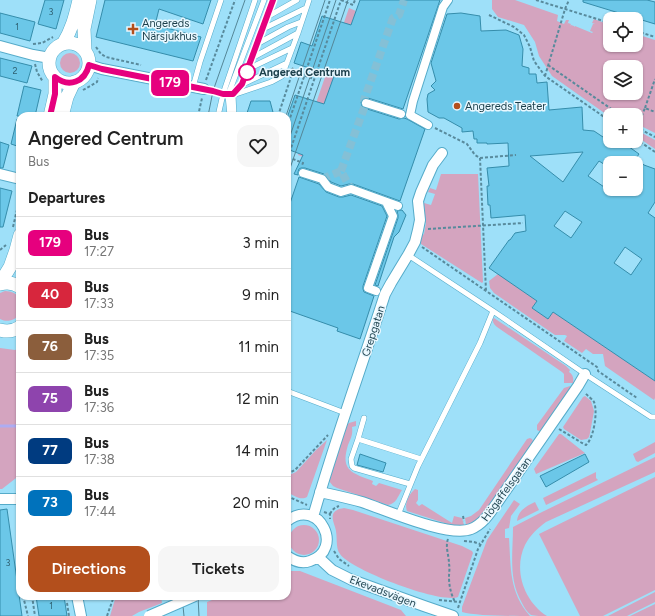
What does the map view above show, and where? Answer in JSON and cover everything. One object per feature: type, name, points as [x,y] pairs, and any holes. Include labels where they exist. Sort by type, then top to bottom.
[{"type":"street","points":[[51,112],[55,94],[50,81],[50,58],[59,40],[69,33],[79,0]]},
{"type":"street","points":[[90,0],[84,29],[85,51],[95,67]]},
{"type":"street","points":[[428,125],[410,115],[413,101],[444,7],[448,0]]},
{"type":"street","points":[[59,40],[80,46],[85,51]]},
{"type":"street","points":[[0,46],[50,58]]},
{"type":"street","points":[[63,112],[67,97],[78,87],[88,70],[95,67],[204,89]]},
{"type":"street","points":[[50,81],[64,82],[78,87]]},
{"type":"street","points":[[366,103],[401,114]]},
{"type":"street","name":"Grepgatan","points":[[314,513],[385,294],[415,242],[420,220],[418,201],[421,192],[433,165],[442,153]]},
{"type":"street","points":[[303,173],[322,179],[328,187],[341,192],[351,189],[398,206]]},
{"type":"street","points":[[0,174],[16,178]]},
{"type":"street","points":[[376,291],[368,288],[394,216],[386,202]]},
{"type":"street","points":[[0,283],[10,267],[16,250],[16,231]]},
{"type":"street","points":[[0,283],[12,283],[16,285]]},
{"type":"street","points":[[0,330],[9,331],[16,329]]},
{"type":"street","name":"Högaffelsgatan","points":[[320,492],[362,502],[449,531],[471,530],[483,522],[578,386],[589,376]]},
{"type":"street","points":[[0,499],[16,499]]},
{"type":"street","points":[[291,518],[314,513],[325,528],[327,536],[327,544],[324,551],[313,561],[300,562],[291,559]]},
{"type":"street","name":"Ekevadsvägen","points":[[318,557],[332,570],[352,580],[423,611],[453,616]]},
{"type":"street","points":[[79,600],[81,616]]},
{"type":"street","points":[[148,616],[186,600]]},
{"type":"lane","points":[[193,87],[221,0]]},
{"type":"lane","points":[[230,112],[228,95],[255,0]]},
{"type":"lane","points":[[220,112],[228,95],[264,0]]},
{"type":"lane","points":[[242,84],[273,0]]},
{"type":"lane","points":[[267,17],[297,0]]},
{"type":"lane","points":[[204,89],[228,95],[272,82],[282,76],[309,0]]},
{"type":"lane","points":[[263,29],[306,8]]},
{"type":"lane","points":[[257,44],[288,27],[302,22]]},
{"type":"lane","points":[[252,58],[298,33]]},
{"type":"lane","points":[[248,69],[292,48]]},
{"type":"lane","points":[[228,95],[242,84],[287,64]]},
{"type":"lane","points":[[228,95],[233,112]]},
{"type":"lane","points":[[408,255],[651,417],[655,417]]},
{"type":"lane","points":[[398,515],[421,459],[480,343],[493,311]]},
{"type":"lane","points":[[291,392],[346,413]]},
{"type":"lane","points":[[364,418],[351,459],[352,466],[354,468],[410,484]]},
{"type":"lane","points":[[358,439],[421,459]]},
{"type":"path","points":[[198,112],[207,79],[235,0]]},
{"type":"path","points":[[291,115],[330,0]]},
{"type":"path","points":[[291,146],[340,0],[353,5],[355,0]]},
{"type":"path","points":[[536,0],[603,21]]},
{"type":"path","points":[[545,76],[569,0]]},
{"type":"path","points":[[489,15],[514,27],[524,35],[530,47],[534,61],[545,76],[603,116]]},
{"type":"path","points":[[643,33],[655,37]]},
{"type":"path","points":[[29,44],[59,40]]},
{"type":"path","points":[[78,87],[97,82],[95,67],[106,57]]},
{"type":"path","points":[[35,64],[37,72],[50,81]]},
{"type":"path","points":[[287,64],[297,73],[314,80]]},
{"type":"path","points":[[548,65],[610,108]]},
{"type":"path","points":[[643,112],[655,79]]},
{"type":"path","points":[[645,108],[655,112]]},
{"type":"path","points":[[428,125],[467,144],[474,155],[480,158],[516,156]]},
{"type":"path","points":[[643,131],[655,137]]},
{"type":"path","points":[[643,144],[655,152]]},
{"type":"path","points":[[480,158],[486,291]]},
{"type":"path","points":[[291,159],[300,162]]},
{"type":"path","points":[[418,230],[523,223]]},
{"type":"path","points":[[415,242],[597,367],[598,371],[643,402]]},
{"type":"path","points":[[559,429],[586,445],[589,442],[596,414],[596,408],[592,400],[584,392]]},
{"type":"path","points":[[291,472],[328,434]]},
{"type":"path","points":[[291,499],[314,513],[330,514],[331,523]]},
{"type":"path","points":[[448,539],[446,546],[450,565],[449,578],[451,596],[455,602]]},
{"type":"path","points":[[334,546],[334,552],[339,559],[352,568]]},
{"type":"path","points":[[435,599],[460,602],[478,549]]},
{"type":"path","points":[[24,600],[28,616]]},
{"type":"path","points":[[33,600],[35,616]]},
{"type":"path","points":[[107,616],[113,600]]},
{"type":"path","points":[[67,603],[69,616]]},
{"type":"shaded area","points":[[492,0],[515,0],[558,15],[557,21],[564,24],[566,20],[569,20],[567,25],[568,23],[571,24],[570,26],[575,26],[592,33],[593,32],[590,31],[593,24],[595,24],[592,23],[594,19],[603,22],[603,52],[643,52],[643,36],[655,40],[655,133],[643,127],[643,108],[603,108],[603,112],[552,76],[539,56],[535,42],[524,25],[498,17],[492,9]]},
{"type":"shaded area","points":[[349,8],[356,11],[306,158],[298,155]]},
{"type":"shaded area","points":[[66,53],[74,53],[80,59],[80,67],[74,73],[66,73],[60,67],[60,59]]},
{"type":"shaded area","points":[[643,134],[655,140],[655,149],[643,141]]},
{"type":"shaded area","points":[[441,174],[478,174],[482,283],[421,244],[421,238],[424,234],[426,223],[424,203],[431,205],[435,194],[428,192],[430,188],[436,190]]},
{"type":"shaded area","points":[[498,274],[537,301],[532,308],[548,319],[553,312],[655,381],[654,400],[605,366],[603,354],[593,354],[586,349],[582,353],[564,341],[567,336],[555,335],[494,293],[490,288],[489,281]]},
{"type":"shaded area","points":[[5,291],[16,294],[16,318],[9,321],[0,319],[0,293]]},
{"type":"shaded area","points":[[494,318],[566,366],[570,370],[569,372],[572,375],[573,383],[564,383],[564,374],[562,372],[497,327],[493,322]]},
{"type":"shaded area","points":[[0,348],[16,350],[16,478],[0,489]]},
{"type":"shaded area","points":[[571,387],[541,432],[537,430],[537,425],[564,388]]},
{"type":"shaded area","points":[[585,396],[591,401],[594,411],[589,437],[581,440],[563,427]]},
{"type":"shaded area","points":[[356,421],[356,426],[352,427],[352,434],[346,454],[347,466],[359,476],[373,481],[372,484],[376,486],[379,483],[402,490],[391,504],[388,505],[337,488],[329,481],[347,425]]},
{"type":"shaded area","points":[[559,434],[585,453],[536,474],[534,469]]},
{"type":"shaded area","points":[[527,439],[532,439],[533,443],[486,512],[477,520],[466,525],[465,518],[471,516],[479,510]]},
{"type":"shaded area","points":[[327,440],[307,497],[300,498],[294,496],[291,494],[291,474],[296,472]]},
{"type":"shaded area","points":[[655,442],[655,453],[638,462],[636,461],[633,454]]},
{"type":"shaded area","points":[[655,457],[655,472],[546,522],[529,538],[525,545],[520,565],[523,584],[532,602],[547,616],[531,615],[523,605],[515,585],[512,566],[513,527]]},
{"type":"shaded area","points":[[596,472],[596,478],[598,480],[546,505],[543,498]]},
{"type":"shaded area","points":[[655,477],[655,590],[603,616],[580,616],[539,534]]},
{"type":"shaded area","points":[[415,489],[418,490],[418,500],[416,503],[419,506],[422,504],[452,523],[454,516],[462,518],[464,525],[454,526],[407,511],[406,505],[408,499]]},
{"type":"shaded area","points":[[514,500],[520,504],[511,516],[509,528],[505,529],[505,538],[509,538],[512,579],[515,589],[523,607],[530,616],[485,615],[462,612],[462,607],[487,540]]},
{"type":"shaded area","points":[[535,502],[539,510],[517,521],[519,514],[523,509]]},
{"type":"shaded area","points":[[344,508],[462,546],[472,551],[473,553],[458,597],[448,598],[416,591],[377,576],[347,561],[338,551],[333,517],[334,512]]},
{"type":"shaded area","points":[[298,526],[310,526],[315,529],[318,534],[318,546],[315,551],[310,554],[298,554],[291,548],[291,532]]},
{"type":"shaded area","points":[[291,571],[300,571],[401,610],[406,616],[207,616],[207,602],[212,600],[291,600]]},
{"type":"shaded area","points":[[655,592],[655,602],[627,616],[608,616]]},
{"type":"shaded area","points":[[115,600],[162,600],[162,603],[132,616],[110,616]]},
{"type":"shaded area","points":[[655,604],[655,616],[630,616]]},
{"type":"building","points":[[45,0],[64,0],[56,29],[38,24]]},
{"type":"building","name":"Angereds Närsjukhus","points":[[105,0],[211,0],[203,24],[159,9],[155,25],[201,37],[193,61],[96,37]]},
{"type":"building","points":[[360,0],[440,0],[403,109],[368,98],[363,99],[361,102],[364,108],[399,119],[407,119],[425,129],[400,201],[353,184],[341,186],[331,182],[324,174],[305,168],[299,169],[298,175],[294,174],[303,155],[291,150],[291,112],[289,112],[295,95],[324,104],[334,76],[294,63],[301,42],[312,46],[322,16],[351,25]]},
{"type":"building","points":[[583,0],[647,0],[655,2],[655,24],[643,20],[643,12],[616,12],[583,2]]},
{"type":"building","points":[[0,13],[35,22],[30,41],[0,33]]},
{"type":"building","points":[[461,13],[480,16],[481,31],[506,30],[519,35],[523,49],[522,66],[529,68],[529,74],[536,74],[537,83],[547,82],[549,110],[582,107],[583,130],[594,131],[603,137],[603,148],[631,148],[639,154],[638,156],[603,156],[603,164],[599,161],[588,176],[603,186],[603,196],[643,196],[643,164],[655,169],[655,202],[648,213],[655,218],[655,381],[553,312],[548,319],[532,308],[537,301],[489,268],[515,233],[526,231],[525,215],[491,218],[490,205],[488,205],[487,186],[489,186],[487,168],[509,166],[508,143],[477,143],[477,139],[474,139],[473,131],[462,132],[462,128],[444,118],[439,118],[428,112],[428,94],[435,90],[431,86],[436,81],[431,63],[447,14]],"holes":[[[583,152],[563,182],[530,156]],[[565,211],[582,222],[571,238],[554,226]],[[625,247],[642,259],[631,275],[614,263]]]},
{"type":"building","points":[[0,58],[32,66],[27,83],[0,76]]},
{"type":"building","points":[[24,86],[41,90],[36,112],[18,112]]},
{"type":"building","points":[[251,101],[270,101],[273,112],[247,112]]},
{"type":"building","points":[[16,123],[16,146],[11,144]]},
{"type":"building","points":[[0,142],[9,145],[3,168],[0,168]]},
{"type":"building","points":[[299,177],[319,184],[326,192],[339,197],[351,195],[382,206],[387,216],[363,286],[364,292],[374,296],[360,339],[337,331],[338,328],[291,311],[291,200]]},
{"type":"building","points":[[0,188],[12,191],[3,227],[0,227]]},
{"type":"building","points":[[402,210],[406,215],[399,232],[394,237],[378,286],[375,285],[398,218],[397,211]]},
{"type":"building","points":[[360,454],[386,463],[383,472],[357,465]]},
{"type":"building","points":[[585,454],[589,462],[546,487],[540,476]]},
{"type":"building","points":[[7,509],[16,573],[16,600],[20,600],[22,616],[0,616],[0,510]]},
{"type":"building","points":[[37,600],[65,600],[67,616],[39,616]]},
{"type":"waterway","points":[[0,426],[16,426]]},
{"type":"tunnel","points":[[341,171],[366,103],[364,100],[393,18],[399,15],[404,0]]},
{"type":"tunnel","points":[[322,179],[341,171],[351,189]]},
{"type":"tram line","points":[[209,112],[213,91],[245,0]]},
{"type":"tram line","points":[[287,112],[325,0]]},
{"type":"tram line","points":[[291,133],[336,0]]},
{"type":"tram line","points":[[291,165],[348,0]]},
{"type":"tram line","points":[[182,600],[184,616]]},
{"type":"tram line","points":[[198,600],[199,616]]},
{"type":"bus line","name":"179","points":[[51,112],[55,94],[55,77],[64,82],[74,82],[79,80],[87,73],[89,65],[163,82],[228,95],[233,94],[242,84],[273,0]]},
{"type":"place","name":"Angereds Närsjukhus","points":[[133,29]]},
{"type":"place","name":"Angered Centrum","points":[[247,72]]},
{"type":"place","name":"Angereds Teater","points":[[457,106]]}]
